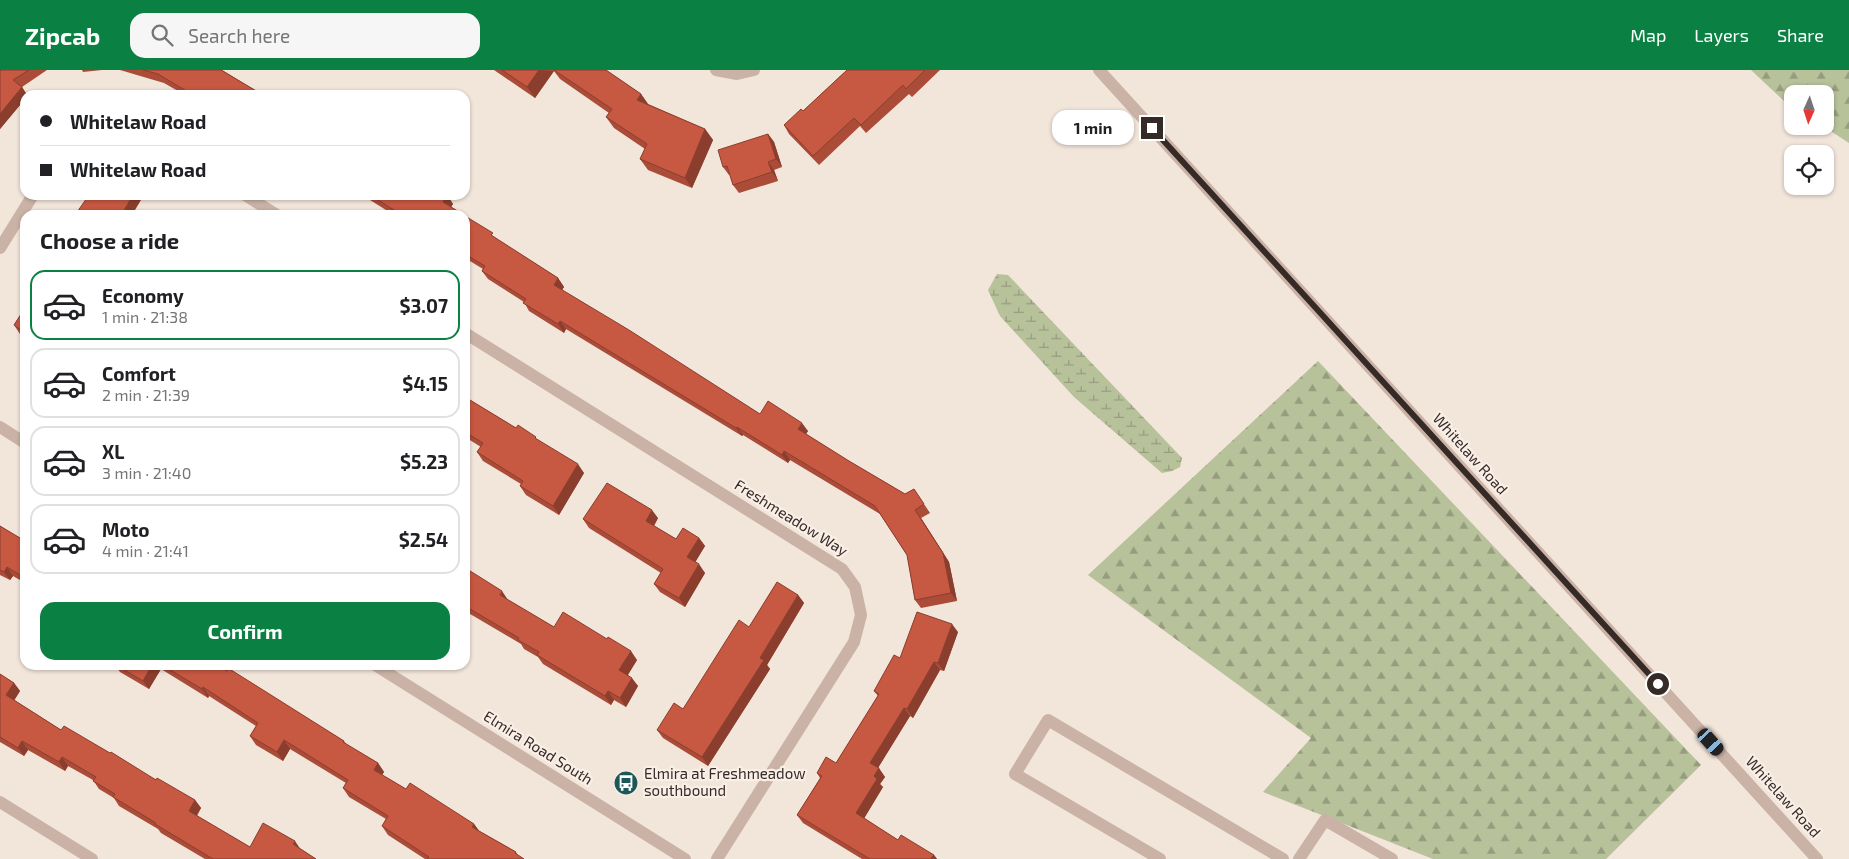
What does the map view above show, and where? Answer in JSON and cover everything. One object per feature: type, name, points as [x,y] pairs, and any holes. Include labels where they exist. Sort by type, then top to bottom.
[{"type":"street","points":[[716,70],[737,74],[754,70]]},
{"type":"street","name":"Whitelaw Road","points":[[1099,70],[1817,859]]},
{"type":"street","points":[[253,200],[269,210]]},
{"type":"street","points":[[0,248],[20,217]]},
{"type":"street","name":"Freshmeadow Way","points":[[470,336],[842,569],[855,587],[861,615],[854,642],[717,859]]},
{"type":"street","points":[[0,427],[20,440]]},
{"type":"street","name":"Elmira Road South","points":[[383,670],[685,859]]},
{"type":"street","points":[[1160,859],[1015,774],[1048,720],[1283,859]]},
{"type":"street","points":[[0,802],[92,859]]},
{"type":"street","points":[[1299,859],[1325,820],[1392,859]]},
{"type":"green space","points":[[1751,70],[1849,70],[1849,143],[1834,133],[1834,85],[1784,85],[1784,101]]},
{"type":"green space","points":[[997,274],[1008,275],[1182,458],[1180,467],[1162,473],[1074,397],[1000,316],[988,290]]},
{"type":"green space","points":[[1318,361],[1701,765],[1606,859],[1433,859],[1263,792],[1311,738],[1088,575]]},
{"type":"building","points":[[29,70],[13,80],[22,87],[0,114],[0,71]]},
{"type":"building","points":[[143,70],[221,70],[255,90],[185,90],[158,74]]},
{"type":"building","points":[[502,70],[539,70],[527,87]]},
{"type":"building","points":[[554,70],[606,70],[641,94],[637,100],[705,129],[685,178],[640,159],[647,144],[606,117],[612,109]]},
{"type":"building","points":[[847,70],[925,70],[906,89],[903,85],[861,125],[854,118],[813,156],[784,125],[801,109],[803,111]]},
{"type":"building","points":[[768,134],[776,159],[768,162],[772,172],[733,185],[727,166],[723,167],[718,150]]},
{"type":"building","points":[[86,200],[130,200],[124,210],[78,210]]},
{"type":"building","points":[[378,200],[444,200],[443,202],[456,210],[394,210]]},
{"type":"building","points":[[470,219],[493,233],[491,235],[558,278],[554,285],[629,330],[760,414],[768,401],[802,423],[798,429],[849,461],[905,494],[914,489],[924,504],[915,510],[943,553],[951,593],[915,600],[907,555],[875,506],[784,451],[782,455],[736,428],[560,321],[558,324],[523,303],[526,299],[482,271],[485,266],[470,257]]},
{"type":"building","points":[[20,316],[20,329],[14,325]]},
{"type":"building","points":[[470,400],[516,428],[518,425],[535,438],[578,464],[553,506],[520,486],[523,481],[477,452],[483,443],[470,435]]},
{"type":"building","points":[[607,483],[652,510],[646,521],[676,539],[683,528],[699,538],[687,557],[699,564],[679,598],[654,584],[663,569],[583,519]]},
{"type":"building","points":[[0,526],[20,538],[20,575],[7,567],[4,572],[0,570]]},
{"type":"building","points":[[470,571],[502,591],[500,595],[554,627],[563,612],[607,639],[608,637],[631,651],[619,670],[632,678],[620,698],[608,691],[605,696],[537,655],[539,652],[518,640],[519,638],[470,609]]},
{"type":"building","points":[[777,582],[798,595],[760,658],[764,660],[702,757],[657,730],[674,703],[683,709],[739,620],[749,627]]},
{"type":"building","points":[[917,612],[952,624],[938,663],[934,662],[907,709],[904,708],[870,763],[879,768],[874,776],[877,779],[856,813],[898,840],[901,835],[934,855],[931,858],[933,859],[870,859],[797,815],[822,776],[817,773],[826,757],[836,763],[879,694],[874,691],[894,655],[900,658]]},
{"type":"building","points":[[124,670],[149,670],[143,681]]},
{"type":"building","points":[[170,670],[231,670],[378,763],[374,770],[406,789],[410,783],[474,824],[472,827],[516,852],[524,859],[427,859],[429,857],[382,826],[388,816],[343,788],[348,780],[284,740],[277,752],[250,736],[258,723],[203,687],[202,689]]},
{"type":"building","points":[[0,674],[14,683],[6,695],[61,730],[64,726],[156,780],[157,778],[195,800],[189,811],[250,847],[263,823],[295,841],[293,844],[316,859],[213,859],[113,797],[115,794],[93,781],[96,777],[62,757],[59,762],[22,741],[18,748],[0,737]]},
{"type":"place","name":"Elmira at Freshmeadow southbound","points":[[626,783]]},
{"type":"route","points":[[1152,128],[1658,684]]}]
